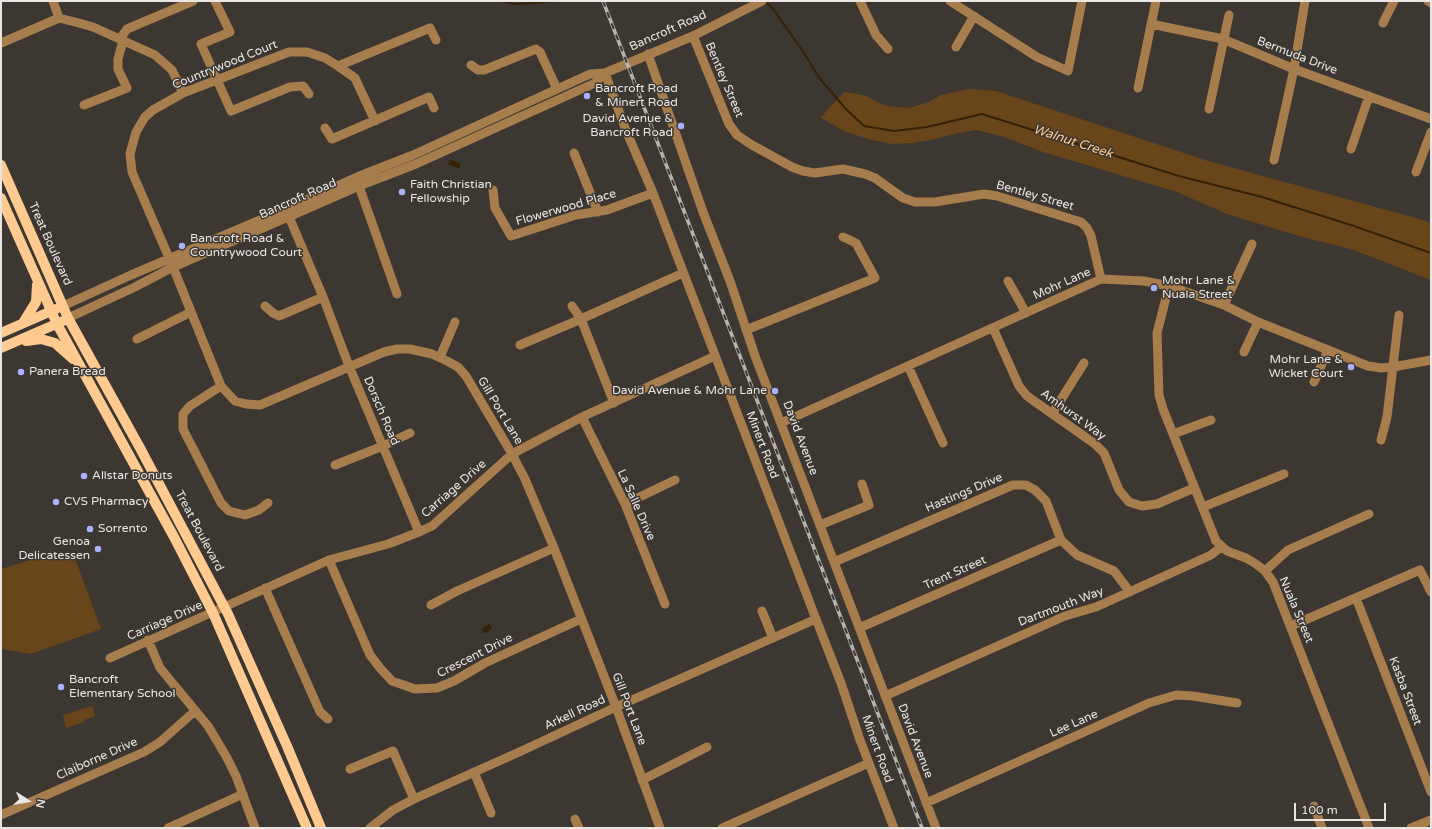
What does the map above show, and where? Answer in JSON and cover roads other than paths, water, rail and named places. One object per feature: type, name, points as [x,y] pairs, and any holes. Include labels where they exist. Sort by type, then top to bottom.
[{"type":"main road","name":"Treat Boulevard","points":[[1,165],[68,318],[140,448],[224,607],[281,732],[321,828]]},
{"type":"main road","name":"Treat Boulevard","points":[[1,198],[57,324],[174,537],[213,613],[307,828]]},
{"type":"main road","points":[[23,324],[36,303],[38,281]]},
{"type":"main road","name":"Bancroft Road","points":[[1,333],[63,306]]},
{"type":"main road","name":"Bancroft Road","points":[[1,348],[68,318]]},
{"type":"main road","points":[[16,342],[41,339],[48,340],[78,363]]},
{"type":"street","points":[[53,1],[59,18]]},
{"type":"street","points":[[84,105],[127,88],[118,68],[118,59],[122,40],[127,29],[194,1]]},
{"type":"street","points":[[215,1],[230,32],[201,44],[231,111],[290,87],[303,86],[309,94]]},
{"type":"street","name":"Bancroft Road","points":[[288,213],[357,177],[413,155],[590,74],[605,73],[693,36],[762,1]]},
{"type":"street","points":[[860,1],[876,35],[888,50]]},
{"type":"street","points":[[950,1],[1037,57],[1068,71],[1082,1]]},
{"type":"street","points":[[1138,88],[1156,1]]},
{"type":"street","points":[[1274,160],[1294,69],[1305,1]]},
{"type":"street","points":[[1383,23],[1394,1]]},
{"type":"street","points":[[1209,109],[1229,15]]},
{"type":"street","points":[[956,47],[974,16]]},
{"type":"street","points":[[1,43],[59,18],[93,27],[155,55],[166,63],[172,70],[183,93]]},
{"type":"street","name":"Bermuda Drive","points":[[1151,24],[1223,39],[1294,69],[1431,119]]},
{"type":"street","points":[[338,66],[430,28],[436,40]]},
{"type":"street","name":"Bentley Street","points":[[693,36],[729,124],[737,135],[752,145],[792,167],[803,171],[815,173],[843,169],[865,174],[875,178],[903,198],[915,202],[931,203],[984,194],[997,196],[1081,222],[1087,228],[1091,236],[1101,279]]},
{"type":"street","points":[[471,65],[478,70],[484,70],[536,49],[540,52],[557,89]]},
{"type":"street","name":"Countrywood Court","points":[[172,263],[132,172],[130,154],[136,132],[145,117],[154,110],[183,93],[289,52],[308,52],[325,58],[355,78],[375,121]]},
{"type":"street","name":"David Avenue","points":[[648,54],[703,212],[730,281],[746,330],[936,828]]},
{"type":"street","name":"Bancroft Road","points":[[63,306],[172,263],[288,213],[416,164],[583,89],[595,83],[605,73]]},
{"type":"street","name":"Minert Road","points":[[605,73],[841,683],[894,828]]},
{"type":"street","points":[[1352,149],[1369,96]]},
{"type":"street","points":[[325,128],[332,139],[429,97],[434,108]]},
{"type":"street","points":[[1416,172],[1431,132]]},
{"type":"street","points":[[574,153],[598,212]]},
{"type":"street","points":[[359,186],[397,294]]},
{"type":"street","name":"Flowerwood Place","points":[[493,190],[495,208],[512,236],[576,215],[598,212],[652,193]]},
{"type":"street","name":"Dorsch Road","points":[[288,213],[323,297],[349,366],[419,532]]},
{"type":"street","points":[[746,330],[875,278],[856,243],[843,236]]},
{"type":"street","points":[[1224,305],[1252,244]]},
{"type":"street","name":"Bancroft Road","points":[[68,318],[135,287],[172,263]]},
{"type":"street","name":"Gill Port Lane","points":[[172,263],[221,386],[235,401],[246,404],[260,405],[349,366],[384,352],[397,349],[421,350],[440,357],[458,368],[466,376],[525,479],[554,548],[616,707],[660,828]]},
{"type":"street","points":[[520,345],[683,273]]},
{"type":"street","name":"Mohr Lane","points":[[781,423],[1101,279],[1144,281],[1169,286],[1224,305],[1258,322],[1368,366],[1381,368],[1393,367],[1431,360]]},
{"type":"street","points":[[1008,281],[1026,313]]},
{"type":"street","points":[[1169,286],[1157,333],[1159,395],[1194,488],[1216,541],[1221,547]]},
{"type":"street","points":[[265,306],[279,316],[323,297]]},
{"type":"street","points":[[572,306],[580,319],[614,403]]},
{"type":"street","points":[[137,339],[191,312]]},
{"type":"street","points":[[1381,440],[1387,417],[1399,315]]},
{"type":"street","points":[[440,357],[455,322]]},
{"type":"street","points":[[1244,352],[1258,322]]},
{"type":"street","name":"Amhurst Way","points":[[993,328],[1019,386],[1027,396],[1095,444],[1104,453],[1119,490],[1129,502],[1142,506],[1157,504],[1194,488]]},
{"type":"street","points":[[1314,382],[1328,350]]},
{"type":"street","name":"Carriage Drive","points":[[110,658],[329,560],[388,544],[432,526],[512,454],[582,417],[715,356]]},
{"type":"street","points":[[1052,414],[1084,363]]},
{"type":"street","points":[[908,366],[943,444]]},
{"type":"street","points":[[221,386],[190,406],[183,414],[183,429],[221,503],[229,511],[244,515],[259,510],[268,503]]},
{"type":"street","name":"La Salle Drive","points":[[582,417],[625,504],[665,604]]},
{"type":"street","points":[[1173,434],[1211,420]]},
{"type":"street","points":[[335,465],[383,446],[410,433]]},
{"type":"street","points":[[1203,507],[1284,474]]},
{"type":"street","points":[[625,504],[675,480]]},
{"type":"street","points":[[820,525],[869,505],[862,484]]},
{"type":"street","name":"Hastings Drive","points":[[834,562],[1012,485],[1026,485],[1035,490],[1046,501],[1060,540],[1077,555],[1114,571],[1130,592]]},
{"type":"street","points":[[1265,571],[1288,550],[1369,514]]},
{"type":"street","name":"Trent Street","points":[[860,628],[1060,540]]},
{"type":"street","name":"Nuala Street","points":[[1221,547],[1256,564],[1265,571],[1276,588],[1368,828]]},
{"type":"street","name":"Dartmouth Way","points":[[885,696],[1065,616],[1096,607],[1130,592],[1211,555],[1221,547]]},
{"type":"street","points":[[431,605],[457,591],[554,548]]},
{"type":"street","name":"Crescent Drive","points":[[329,560],[370,655],[392,681],[415,689],[437,688],[485,663],[581,619]]},
{"type":"street","points":[[1291,626],[1420,570],[1431,592]]},
{"type":"street","points":[[265,588],[320,712],[328,719]]},
{"type":"street","name":"Kasba Street","points":[[1356,598],[1431,792]]},
{"type":"street","points":[[762,611],[773,638]]},
{"type":"street","name":"Arkell Road","points":[[370,828],[393,810],[414,799],[816,618]]},
{"type":"street","points":[[148,640],[160,668],[208,726],[223,751],[236,776],[255,828]]},
{"type":"street","name":"Lee Lane","points":[[926,803],[1150,703],[1176,695],[1193,696],[1237,703]]},
{"type":"street","name":"Claiborne Drive","points":[[1,814],[144,752],[160,742],[195,711]]},
{"type":"street","points":[[642,780],[707,747]]},
{"type":"street","points":[[350,769],[393,751],[414,799]]},
{"type":"street","points":[[722,828],[869,763]]},
{"type":"street","points":[[474,772],[491,813]]},
{"type":"street","points":[[168,828],[243,794]]},
{"type":"street","points":[[1314,806],[1322,828]]},
{"type":"street","points":[[575,819],[579,828]]},
{"type":"street","points":[[1411,828],[1431,820]]},
{"type":"waterway","name":"Walnut Creek","points":[[502,1],[516,4],[558,1]]},
{"type":"waterway","name":"Walnut Creek","points":[[765,1],[773,9],[802,50],[820,79],[846,109],[864,126],[894,131],[927,127],[982,114],[1179,176],[1262,197],[1351,225],[1431,253]]},
{"type":"railway","points":[[603,1],[922,828]]},
{"type":"place","name":"Bancroft Road & Minert Road","points":[[587,96]]},
{"type":"place","name":"David Avenue & Bancroft Road","points":[[681,126]]},
{"type":"place","name":"Faith Christian Fellowship","points":[[402,192]]},
{"type":"place","name":"Bancroft Road & Countrywood Court","points":[[182,246]]},
{"type":"place","name":"Mohr Lane & Nuala Street","points":[[1154,288]]},
{"type":"place","name":"Mohr Lane & Wicket Court","points":[[1351,367]]},
{"type":"place","name":"Panera Bread","points":[[21,372]]},
{"type":"place","name":"David Avenue & Mohr Lane","points":[[775,391]]},
{"type":"place","name":"Allstar Donuts","points":[[84,476]]},
{"type":"place","name":"CVS Pharmacy","points":[[56,502]]},
{"type":"place","name":"Sorrento","points":[[90,529]]},
{"type":"place","name":"Genoa Delicatessen","points":[[98,549]]},
{"type":"place","name":"Bancroft Elementary School","points":[[61,687]]}]
